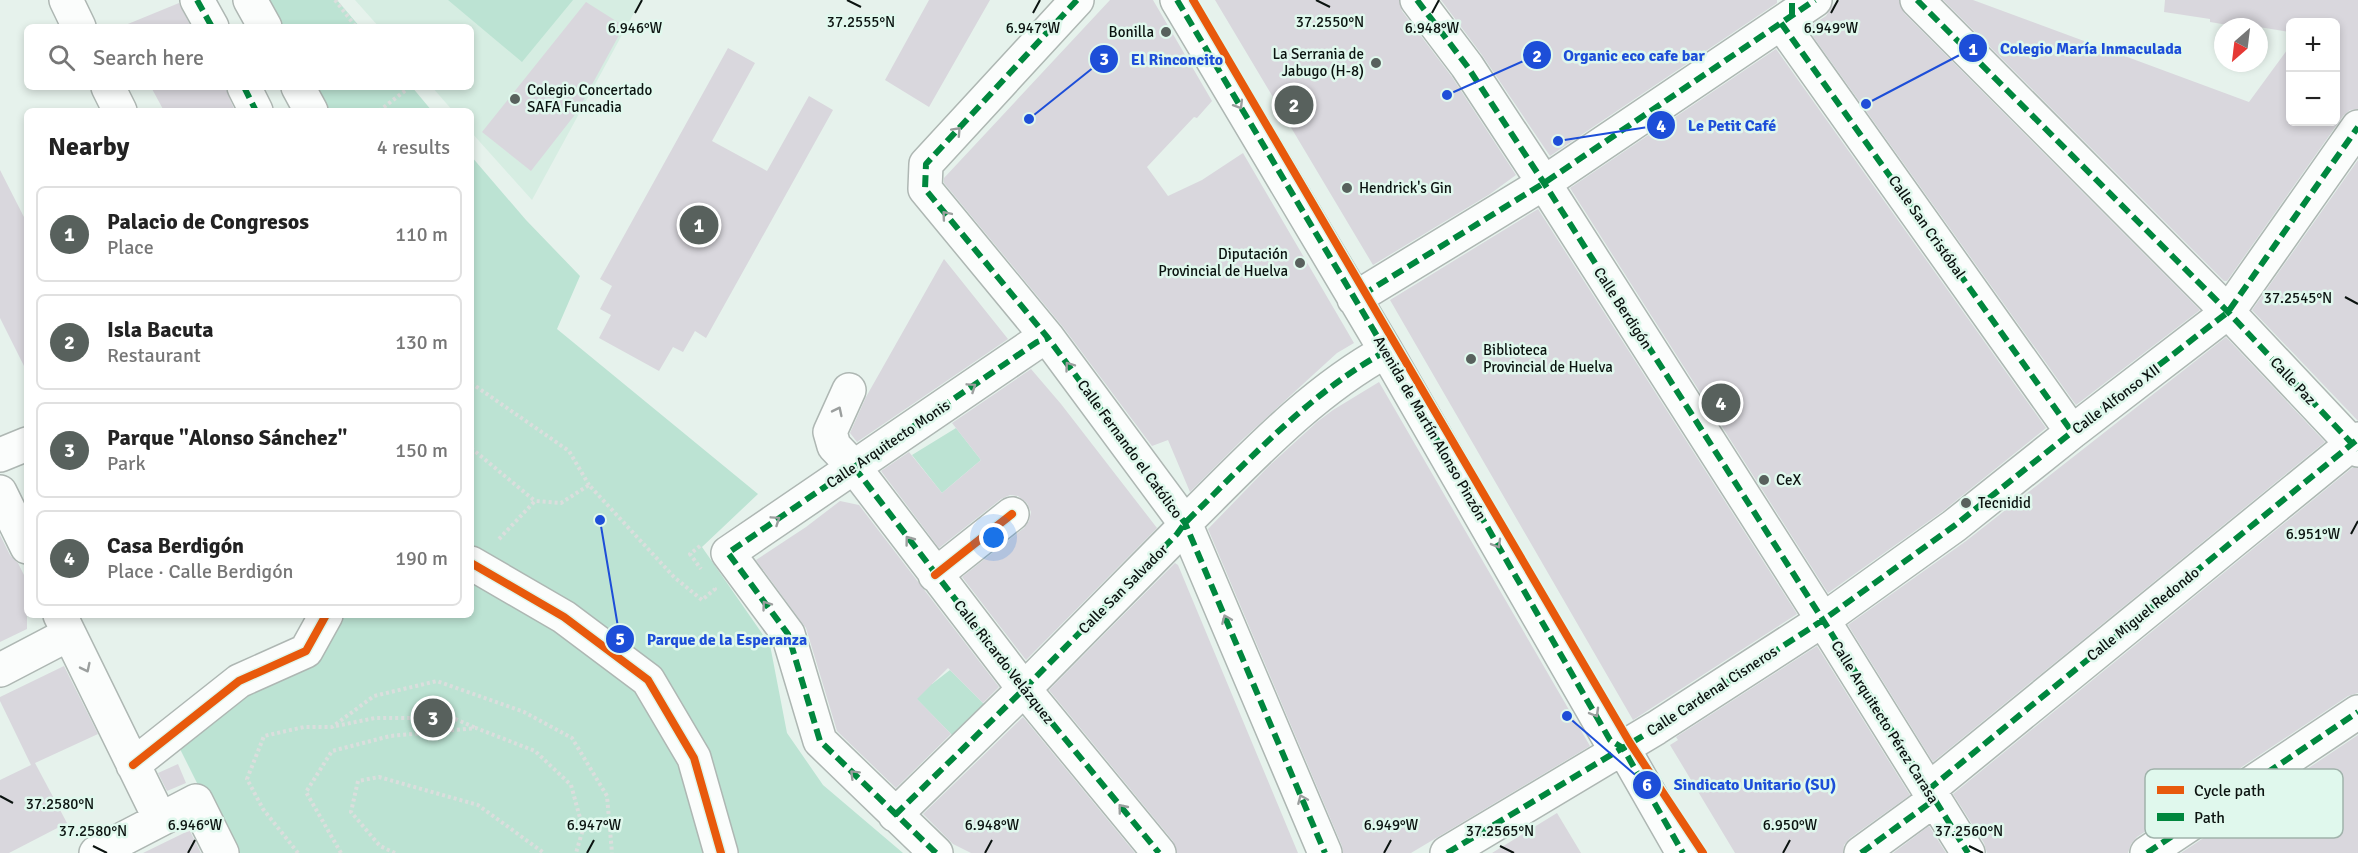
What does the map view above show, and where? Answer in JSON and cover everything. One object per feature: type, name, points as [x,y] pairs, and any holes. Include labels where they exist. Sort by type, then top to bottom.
[{"type":"street","points":[[66,0],[78,24]]},
{"type":"street","points":[[197,0],[210,24]]},
{"type":"street","points":[[250,0],[263,24]]},
{"type":"street","name":"Calle Fernando el Católico","points":[[1077,0],[926,164],[925,189],[1048,338],[1185,523],[1325,853]]},
{"type":"street","name":"Avenida de Martín Alonso Pinzón","points":[[1178,0],[1386,351],[1610,740],[1623,748],[1683,853]]},
{"type":"street","name":"Calle Berdigón","points":[[1417,0],[1467,66],[1544,183],[1823,620]]},
{"type":"street","name":"Calle Paz","points":[[1917,0],[2356,444]]},
{"type":"street","points":[[1354,299],[1544,183],[1795,10]]},
{"type":"street","name":"Calle San Cristóbal","points":[[1795,10],[2072,432]]},
{"type":"street","points":[[110,90],[118,108]]},
{"type":"street","points":[[246,90],[254,108]]},
{"type":"street","points":[[300,90],[309,108]]},
{"type":"street","name":"Calle Alfonso XII","points":[[1823,620],[1954,526],[2228,312],[2358,127]]},
{"type":"street","name":"Calle Arquitecto Monis","points":[[895,815],[820,741],[788,634],[728,553],[1037,342],[1048,338]]},
{"type":"street","name":"Calle San Salvador","points":[[895,815],[1024,688],[1185,523],[1306,405],[1365,363],[1386,351]]},
{"type":"street","name":"Calle Ricardo Velázquez","points":[[849,390],[830,432],[834,446],[854,467],[935,575],[1158,853]]},
{"type":"street","name":"Calle Miguel Redondo","points":[[1861,853],[2356,444]]},
{"type":"street","points":[[0,455],[24,445]]},
{"type":"street","points":[[0,492],[24,541]]},
{"type":"street","points":[[935,575],[1012,514]]},
{"type":"street","points":[[474,565],[564,617],[648,680],[694,758],[721,853]]},
{"type":"street","points":[[133,765],[239,681],[306,651],[324,618]]},
{"type":"street","name":"Calle Cardenal Cisneros","points":[[1447,853],[1623,748],[1823,620]]},
{"type":"street","name":"Calle Arquitecto Pérez Carasa","points":[[1823,620],[1968,853]]},
{"type":"street","points":[[0,670],[65,625],[160,819]]},
{"type":"street","points":[[2273,769],[2358,712]]},
{"type":"street","points":[[96,853],[196,801],[222,853]]},
{"type":"street","points":[[895,815],[936,853]]},
{"type":"street","points":[[2147,853],[2169,838]]},
{"type":"path","points":[[335,0],[354,24]]},
{"type":"path","points":[[384,108],[406,90]]},
{"type":"path","points":[[474,385],[569,451],[589,485],[674,577]]},
{"type":"path","points":[[474,450],[535,501],[561,503],[589,485]]},
{"type":"path","points":[[499,538],[535,501]]},
{"type":"path","points":[[332,727],[374,696],[437,681],[524,712],[572,738],[607,796],[612,853]]},
{"type":"path","points":[[298,853],[263,809],[247,779],[264,735],[304,727],[332,727],[375,718],[453,718],[535,751],[571,785],[583,829],[576,853]]},
{"type":"path","points":[[341,853],[306,792],[332,751],[390,736],[476,728]]},
{"type":"path","points":[[395,853],[380,846],[351,812],[358,781],[379,777],[478,805],[544,853]]},
{"type":"shaded area","points":[[267,0],[337,0],[357,24],[280,24]]},
{"type":"shaded area","name":"Colegio Concertado SAFA Funcadia","points":[[355,0],[641,0],[532,200],[474,135],[474,108],[450,108],[435,90],[474,90],[474,24],[376,24]]},
{"type":"shaded area","points":[[448,0],[573,0],[522,62]]},
{"type":"shaded area","points":[[317,90],[414,90],[430,108],[326,108]]},
{"type":"shaded area","points":[[474,159],[526,220],[580,276],[557,329],[758,494],[702,547],[770,645],[787,733],[823,785],[903,853],[732,853],[655,671],[474,552]]},
{"type":"shaded area","points":[[956,428],[981,460],[942,493],[912,455]]},
{"type":"shaded area","points":[[474,578],[556,624],[641,690],[684,765],[709,853],[232,853],[177,743],[335,618],[474,618]]},
{"type":"shaded area","points":[[950,670],[985,705],[954,737],[901,683],[932,684]]},
{"type":"building","points":[[929,0],[990,0],[929,107],[885,80]]},
{"type":"building","points":[[1110,0],[1153,0],[1212,101],[1147,167],[1168,196],[1202,180],[1243,153],[1354,343],[1337,353],[1243,439],[1190,492],[1168,440],[1152,446],[1063,327],[944,183],[944,178]]},
{"type":"building","points":[[1215,0],[1399,0],[1402,11],[1452,77],[1516,175],[1490,194],[1373,265]]},
{"type":"building","points":[[1441,0],[1777,0],[1777,3],[1550,156],[1482,55]]},
{"type":"building","points":[[1840,0],[1899,0],[1904,13],[2200,310],[2076,405],[1807,28],[1826,16],[1833,5]]},
{"type":"building","points":[[1943,0],[1973,0],[2249,102],[2286,51],[2286,126],[2336,126],[2227,281],[2224,281]]},
{"type":"building","points":[[2165,0],[2358,0],[2358,109],[2350,110],[2340,120],[2340,18],[2286,18],[2286,31],[2268,28],[2268,18],[2214,18],[2214,23],[2210,22],[2210,19],[2164,12]]},
{"type":"building","points":[[586,2],[624,26],[577,112],[531,171],[482,132]]},
{"type":"building","points":[[179,3],[190,24],[128,24]]},
{"type":"building","points":[[728,48],[755,63],[712,141],[767,171],[809,96],[833,110],[706,338],[695,331],[683,352],[673,347],[659,371],[599,338],[611,315],[600,309],[612,286],[600,279]]},
{"type":"building","points":[[1776,49],[2046,428],[1943,511],[1828,593],[1570,188]]},
{"type":"building","points":[[153,90],[226,90],[234,108],[162,108]]},
{"type":"building","points":[[2358,160],[2358,421],[2252,310]]},
{"type":"building","points":[[0,170],[24,217],[24,366],[0,318]]},
{"type":"building","points":[[1538,209],[1797,614],[1633,720],[1390,300]]},
{"type":"building","points":[[944,259],[1008,339],[857,442],[850,433],[866,397]]},
{"type":"building","points":[[2226,337],[2325,442],[1933,762],[1848,625],[1966,541]]},
{"type":"building","points":[[1031,369],[1157,528],[1026,660],[962,577],[1024,528],[1031,512],[1027,503],[1018,496],[1010,495],[1001,499],[939,548],[881,471],[909,452],[942,493],[981,460],[952,423]]},
{"type":"building","points":[[1379,382],[1590,746],[1411,853],[1343,853],[1208,529],[1269,466],[1317,422]]},
{"type":"building","points":[[2352,468],[2358,468],[2358,693],[2348,696],[2239,769],[2145,769],[2145,832],[2131,844],[2128,853],[1987,853],[1984,843],[1953,794]]},
{"type":"building","points":[[840,501],[859,505],[999,687],[983,703],[948,668],[917,699],[951,734],[896,788],[837,731],[806,628],[756,560]]},
{"type":"building","points":[[0,535],[24,575],[24,618],[27,618],[27,629],[0,642]]},
{"type":"building","points":[[1175,563],[1178,565],[1298,853],[1177,853],[1173,841],[1049,690]]},
{"type":"building","points":[[1817,646],[1910,795],[1850,838],[1844,845],[1843,853],[1735,853],[1670,745],[1678,740],[1676,737]]},
{"type":"building","points":[[64,666],[98,734],[35,763],[67,823],[9,853],[0,853],[0,780],[31,765],[0,697]]},
{"type":"building","points":[[1023,717],[1135,853],[971,853],[953,844],[923,814]]},
{"type":"building","points":[[2358,735],[2358,853],[2181,853],[2204,838],[2343,838],[2343,769],[2307,769]]},
{"type":"building","points":[[178,764],[186,783],[167,791],[158,773]]},
{"type":"building","points":[[1557,813],[1581,853],[1492,853]]},
{"type":"building","points":[[1929,826],[1946,853],[1893,853]]},
{"type":"building","points":[[190,831],[201,853],[143,853],[184,833]]},
{"type":"marked path","points":[[197,0],[210,24]]},
{"type":"marked path","points":[[1077,0],[926,164],[925,189],[1048,338],[1185,523],[1325,853]]},
{"type":"marked path","points":[[1177,0],[1386,351],[1610,740],[1623,748],[1683,853]]},
{"type":"marked path","points":[[1417,0],[1467,66],[1544,183],[1823,620],[1968,853]]},
{"type":"marked path","points":[[1792,0],[1792,15]]},
{"type":"marked path","points":[[1362,295],[1544,183],[1815,0]]},
{"type":"marked path","points":[[1917,0],[2228,312],[2358,450]]},
{"type":"marked path","points":[[1781,23],[2072,432]]},
{"type":"marked path","points":[[246,90],[254,108]]},
{"type":"marked path","points":[[1447,853],[1656,728],[1823,620],[1954,526],[2228,312],[2358,127]]},
{"type":"marked path","points":[[936,853],[820,741],[788,634],[728,553],[1037,342],[1048,338]]},
{"type":"marked path","points":[[895,815],[1024,689],[1177,534],[1185,523],[1280,430],[1331,387],[1386,351]]},
{"type":"marked path","points":[[1928,790],[2358,439]]},
{"type":"marked path","points":[[854,467],[1024,689],[1159,853]]},
{"type":"marked path","points":[[2273,769],[2358,712]]},
{"type":"marked path","points":[[1861,853],[1934,800]]},
{"type":"marked path","points":[[2147,853],[2169,838]]},
{"type":"cycle path","points":[[1193,0],[1630,743],[1703,853]]},
{"type":"cycle path","points":[[935,575],[1012,514]]},
{"type":"cycle path","points":[[474,565],[564,617],[648,680],[694,758],[721,853]]},
{"type":"cycle path","points":[[133,765],[239,681],[306,651],[324,618]]},
{"type":"place","name":"Bonilla","points":[[1166,32]]},
{"type":"place","name":"La Serrania de Jabugo (H-8)","points":[[1376,63]]},
{"type":"place","name":"Organic eco cafe bar","points":[[1447,95]]},
{"type":"place","name":"Colegio Concertado SAFA Funcadia","points":[[515,99]]},
{"type":"place","name":"Colegio María Inmaculada","points":[[1866,104]]},
{"type":"place","name":"Isla Bacuta","points":[[1294,105]]},
{"type":"place","name":"El Rinconcito","points":[[1029,119]]},
{"type":"place","name":"Le Petit Café","points":[[1558,141]]},
{"type":"place","name":"Hendrick's Gin","points":[[1347,188]]},
{"type":"place","name":"Palacio de Congresos","points":[[699,225]]},
{"type":"place","name":"Diputación Provincial de Huelva","points":[[1300,263]]},
{"type":"place","name":"Biblioteca Provincial de Huelva","points":[[1471,359]]},
{"type":"place","name":"Casa Berdigón","points":[[1721,403]]},
{"type":"place","name":"CeX","points":[[1764,480]]},
{"type":"place","name":"Tecnidid","points":[[1966,503]]},
{"type":"place","name":"Parque de la Esperanza","points":[[600,520]]},
{"type":"place","name":"Sindicato Unitario (SU)","points":[[1567,716]]},
{"type":"place","name":"Parque \"Alonso Sánchez\"","points":[[433,718]]}]
